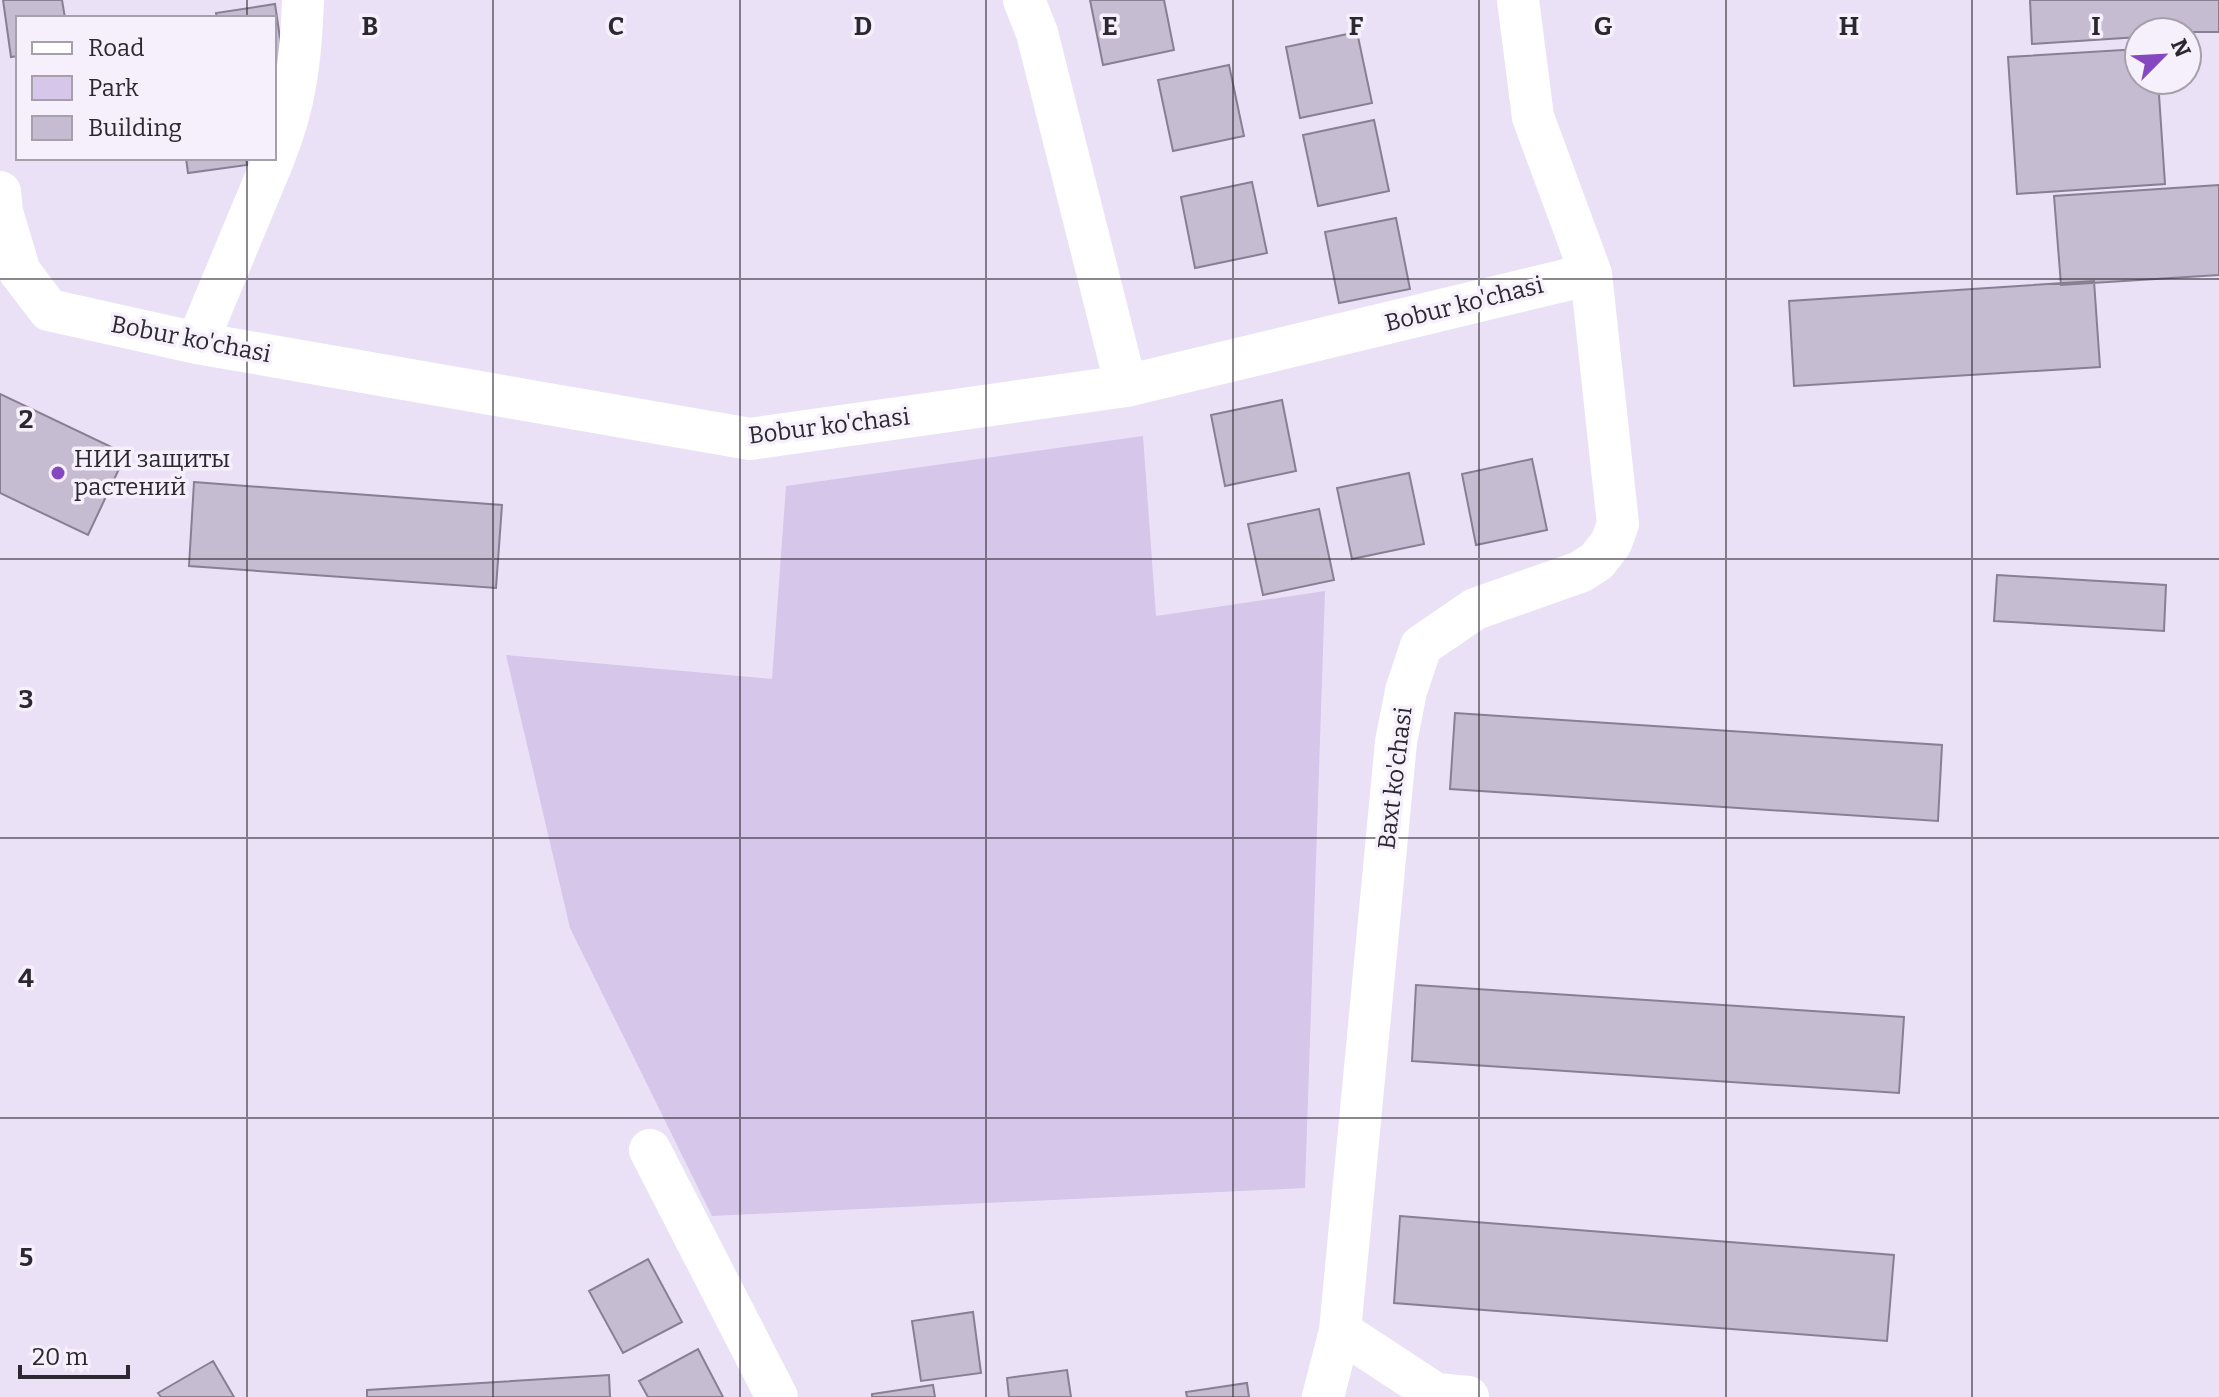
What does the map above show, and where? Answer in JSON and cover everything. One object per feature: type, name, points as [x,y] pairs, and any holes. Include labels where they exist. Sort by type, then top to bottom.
[{"type":"street","points":[[276,152],[288,123],[301,65],[303,0]]},
{"type":"street","points":[[1024,0],[1037,33],[1126,386]]},
{"type":"street","name":"Baxt ko'chasi","points":[[1323,1397],[1340,1331],[1396,742],[1406,691],[1421,646],[1475,609],[1580,572],[1604,552],[1618,524],[1591,274],[1533,117],[1518,0]]},
{"type":"street","points":[[197,343],[273,160]]},
{"type":"street","name":"Bobur ko'chasi","points":[[0,192],[2,212],[20,272],[49,310],[197,343],[750,439],[1126,386],[1591,274]]},
{"type":"street","points":[[650,1150],[777,1397]]},
{"type":"street","points":[[1340,1331],[1436,1394],[1468,1397]]},
{"type":"green space","points":[[1143,436],[1156,616],[1325,591],[1305,1188],[712,1216],[570,928],[506,655],[772,679],[786,486]]},
{"type":"building","points":[[3,0],[62,0],[65,16],[16,16],[16,56],[11,57]]},
{"type":"building","points":[[1090,0],[1164,0],[1174,50],[1103,65]]},
{"type":"building","points":[[2030,0],[2219,0],[2219,32],[2203,32],[2203,16],[2123,16],[2123,38],[2032,44]]},
{"type":"building","points":[[275,4],[285,72],[276,74],[276,16],[217,16],[216,13]]},
{"type":"building","points":[[1357,32],[1372,103],[1300,118],[1286,47]]},
{"type":"building","points":[[2123,50],[2123,96],[2159,96],[2165,184],[2017,194],[2008,57]]},
{"type":"building","points":[[1229,65],[1244,136],[1173,151],[1158,80]]},
{"type":"building","points":[[1374,120],[1389,191],[1318,206],[1303,135]]},
{"type":"building","points":[[186,160],[246,160],[247,165],[188,173]]},
{"type":"building","points":[[1252,182],[1267,253],[1195,268],[1181,197]]},
{"type":"building","points":[[2219,185],[2219,275],[2061,285],[2054,196]]},
{"type":"building","points":[[1396,218],[1410,289],[1339,303],[1325,232]]},
{"type":"building","points":[[2094,281],[2100,367],[1794,386],[1789,301]]},
{"type":"building","name":"НИИ защиты растений","points":[[0,394],[126,454],[88,535],[0,493]]},
{"type":"building","points":[[1282,400],[1296,471],[1225,486],[1211,415]]},
{"type":"building","points":[[1532,459],[1547,530],[1476,545],[1462,474]]},
{"type":"building","points":[[1409,473],[1424,544],[1352,559],[1337,488]]},
{"type":"building","points":[[194,482],[502,505],[496,588],[189,566]]},
{"type":"building","points":[[1319,509],[1334,580],[1263,595],[1248,524]]},
{"type":"building","points":[[1997,575],[2166,585],[2164,631],[1994,621]]},
{"type":"building","points":[[1455,713],[1942,745],[1938,821],[1450,789]]},
{"type":"building","points":[[1416,985],[1904,1017],[1899,1093],[1412,1061]]},
{"type":"building","points":[[1400,1216],[1894,1255],[1887,1341],[1394,1303]]},
{"type":"building","points":[[648,1259],[682,1322],[623,1353],[589,1291]]},
{"type":"building","points":[[973,1312],[981,1373],[921,1381],[912,1321]]},
{"type":"building","points":[[698,1349],[723,1397],[648,1397],[639,1381]]},
{"type":"building","points":[[213,1361],[234,1397],[161,1397],[158,1393]]},
{"type":"building","points":[[1067,1370],[1071,1397],[1009,1397],[1007,1378]]},
{"type":"building","points":[[609,1375],[610,1397],[367,1397],[367,1390]]},
{"type":"building","points":[[1247,1383],[1249,1397],[1187,1397],[1186,1392]]},
{"type":"building","points":[[933,1385],[935,1397],[872,1397],[872,1394]]},
{"type":"place","name":"НИИ защиты растений","points":[[58,473]]}]
